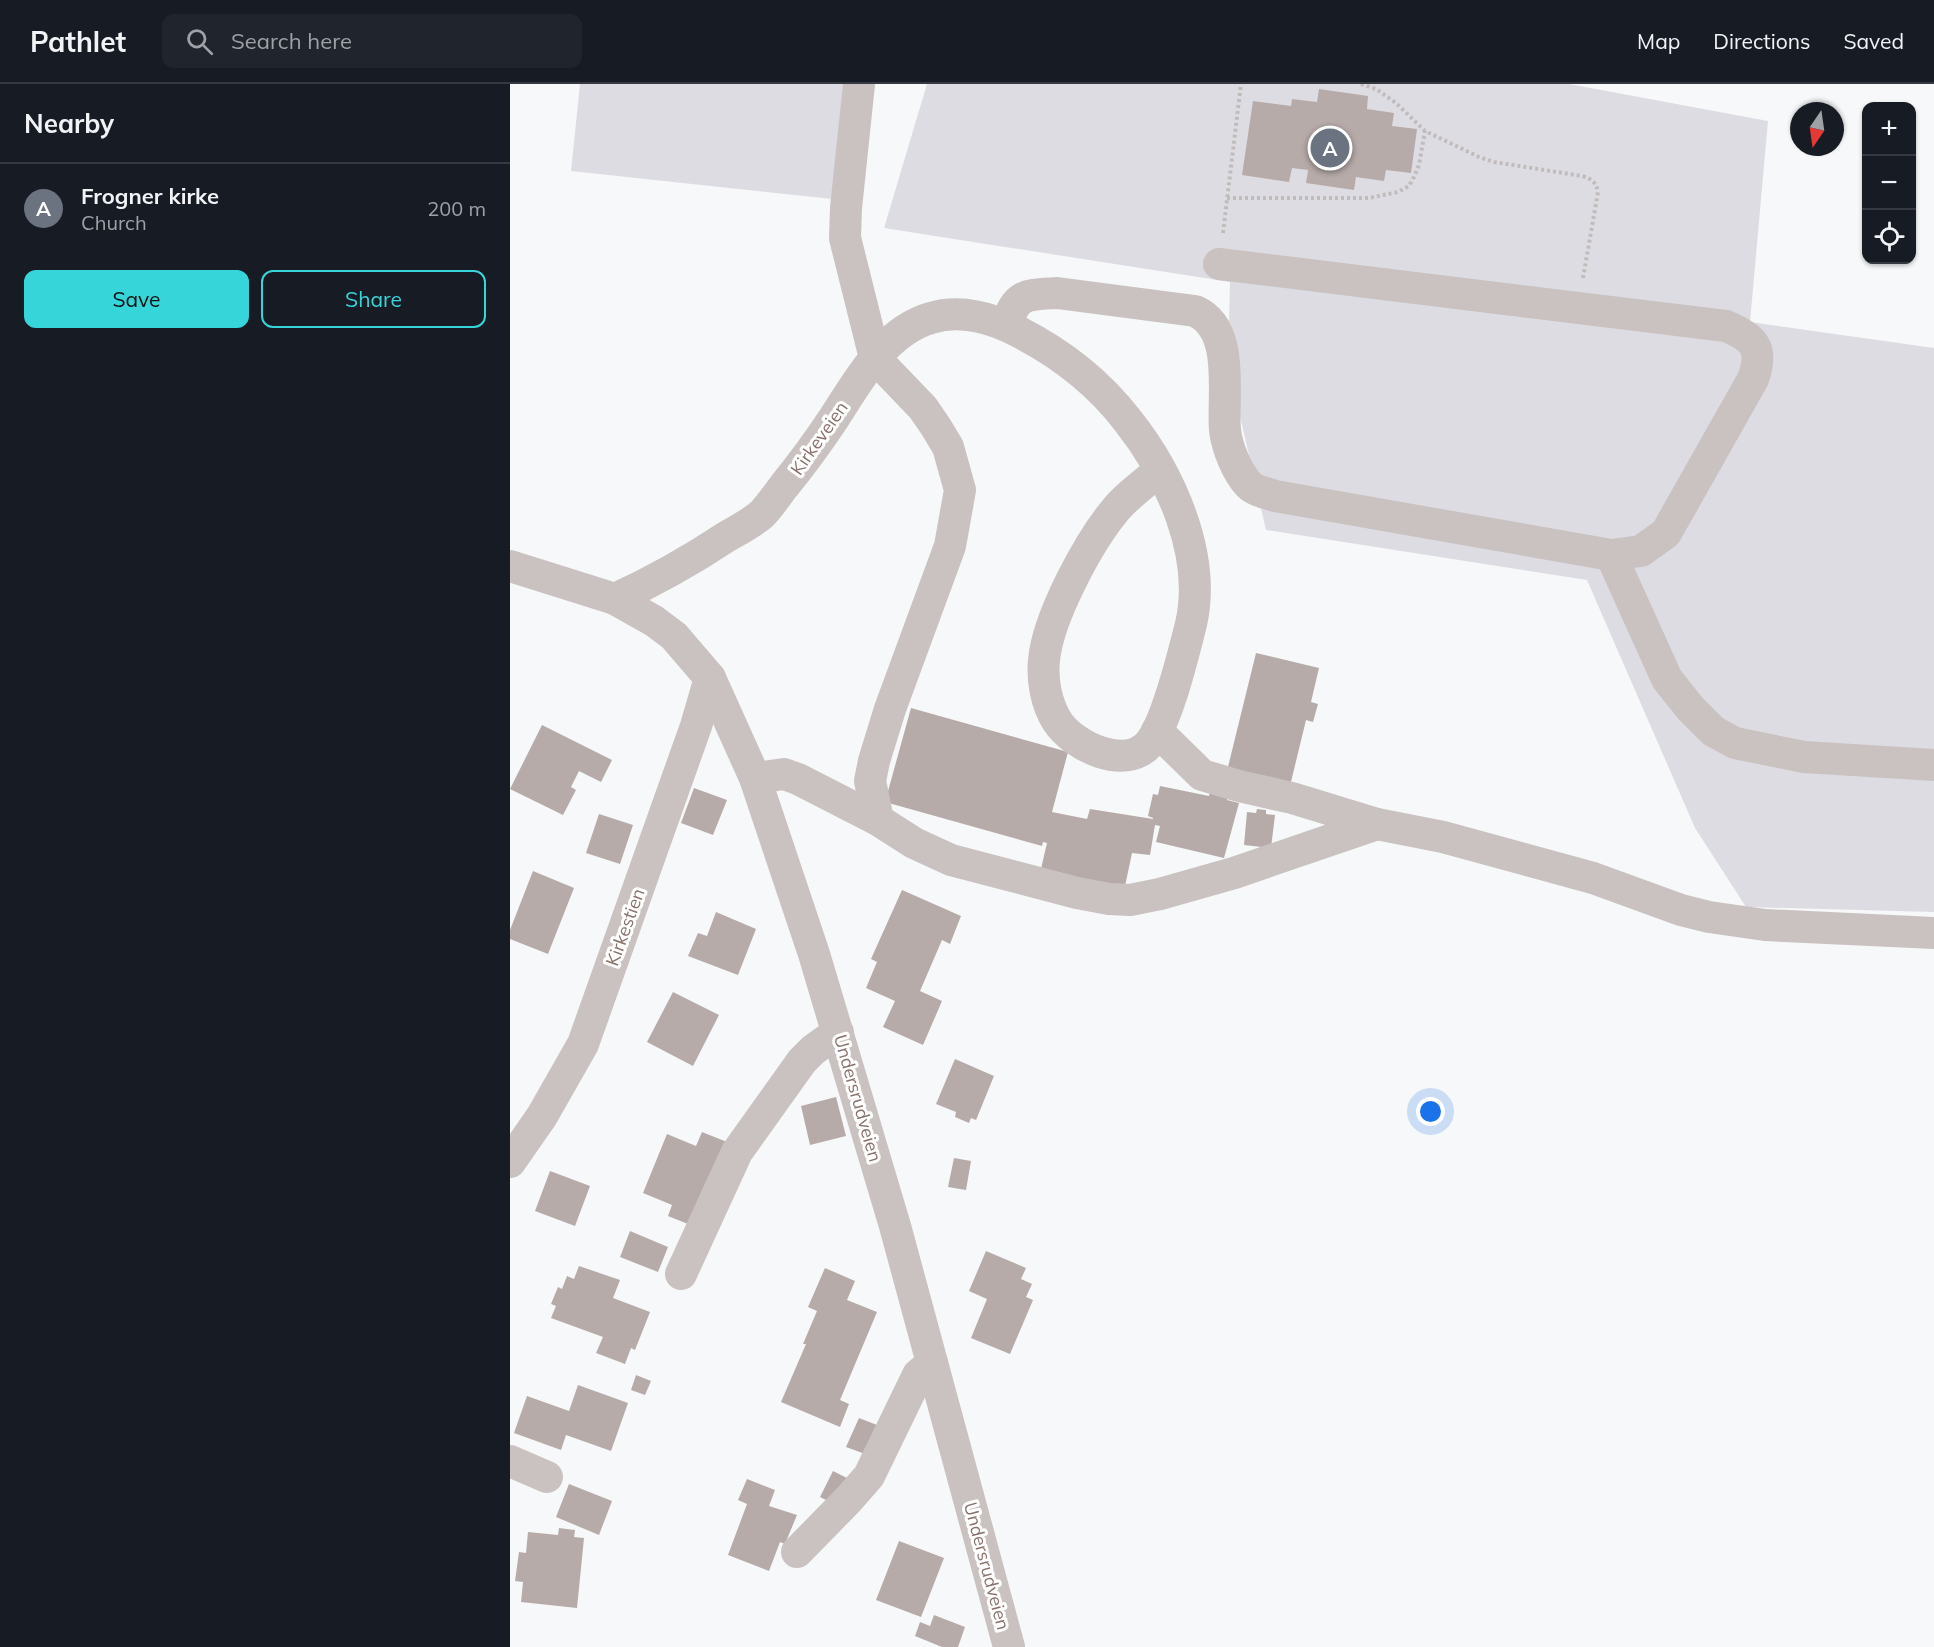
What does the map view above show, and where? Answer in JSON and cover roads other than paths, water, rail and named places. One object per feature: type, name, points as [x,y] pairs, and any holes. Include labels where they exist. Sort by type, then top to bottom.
[{"type":"street","points":[[859,84],[845,238],[875,358],[923,408],[936,427],[948,447],[960,490],[950,546],[890,709],[874,761],[870,781],[878,820]]},
{"type":"street","points":[[1006,325],[1012,307],[1027,296],[1041,294],[1057,293],[1196,311],[1206,316],[1219,337],[1226,388],[1225,432],[1232,456],[1251,487],[1275,496],[1611,555],[1641,551],[1666,533],[1753,380],[1758,365],[1757,347],[1746,335],[1726,326],[1219,264]]},
{"type":"street","name":"Kirkeveien","points":[[615,599],[683,565],[761,515],[812,452],[875,358],[896,338],[914,325],[932,317],[973,316],[1006,325],[1046,345],[1080,371],[1100,389],[1140,435],[1170,489],[1188,536],[1195,572],[1194,612],[1183,657],[1157,731]]},
{"type":"street","points":[[1159,470],[1118,507],[1091,543],[1052,623],[1044,660],[1048,704],[1059,724],[1075,740],[1101,753],[1117,755],[1143,749],[1157,731],[1202,775],[1292,798],[1377,824],[1443,837],[1593,878],[1681,910],[1709,917],[1773,926],[1934,933]]},
{"type":"street","points":[[1611,555],[1641,626],[1667,679],[1691,709],[1713,731],[1735,742],[1804,757],[1934,765]]},
{"type":"street","points":[[510,566],[615,599]]},
{"type":"street","name":"Undersrudveien","points":[[615,599],[654,621],[674,636],[710,678],[755,778],[814,954],[895,1226],[1009,1647]]},
{"type":"street","name":"Kirkestien","points":[[510,1162],[542,1116],[583,1044],[696,726],[710,678]]},
{"type":"street","points":[[755,778],[784,774],[798,779],[878,820],[914,843],[951,860],[1077,893],[1110,899],[1130,900],[1161,894],[1234,873],[1377,824]]},
{"type":"street","points":[[681,1274],[737,1152],[802,1061],[838,1032]]},
{"type":"street","points":[[797,1552],[849,1500],[869,1476],[918,1375],[932,1363]]},
{"type":"street","points":[[510,1461],[547,1477]]},
{"type":"place","name":"Frogner kirke","points":[[1330,148]]}]
